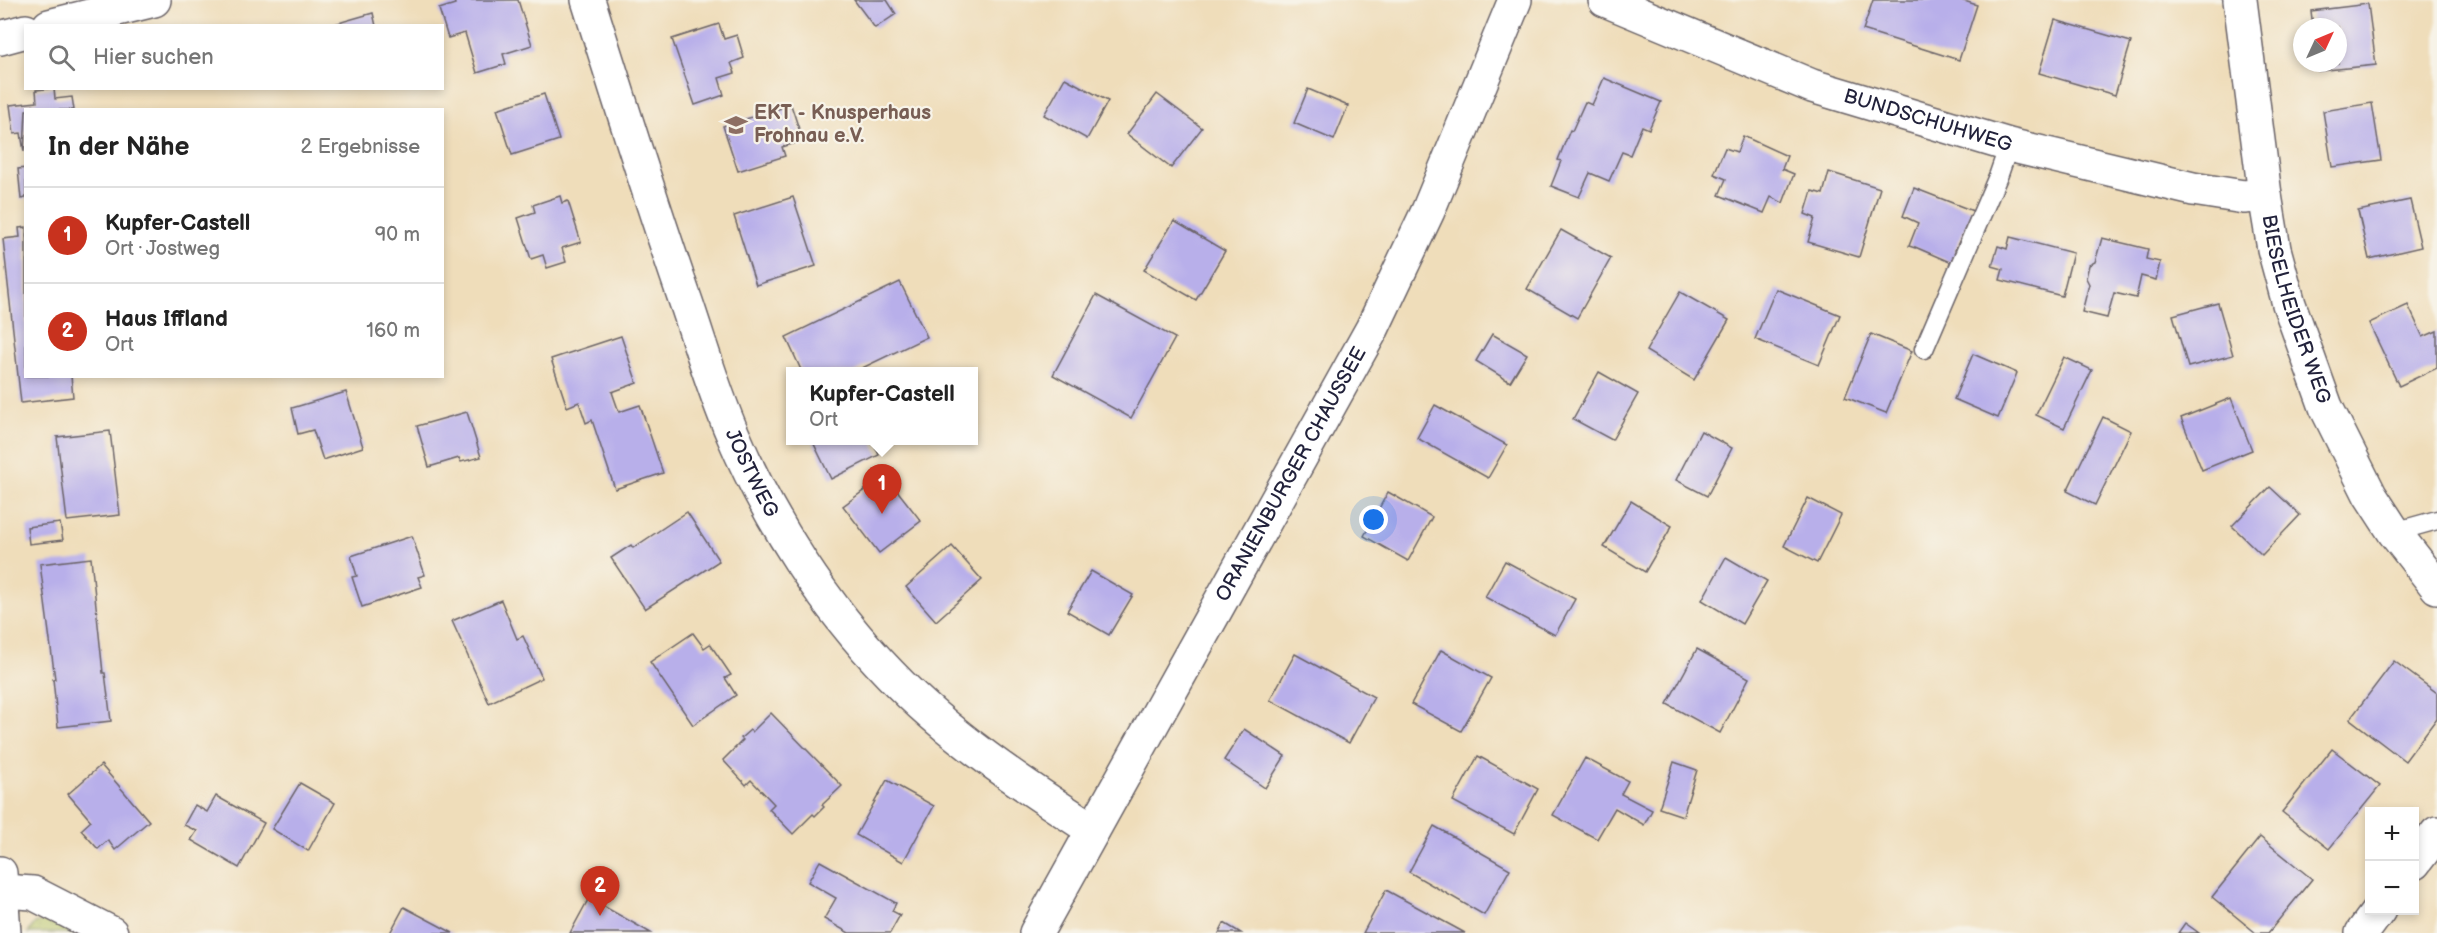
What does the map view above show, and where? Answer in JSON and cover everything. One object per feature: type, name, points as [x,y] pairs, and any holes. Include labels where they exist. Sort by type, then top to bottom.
[{"type":"street","points":[[57,24],[154,0]]},
{"type":"street","name":"JOSTWEG","points":[[588,0],[663,237],[724,412],[748,469],[783,533],[813,579],[851,630],[904,688],[965,742],[1093,830]]},
{"type":"street","name":"ORANIENBURGER CHAUSSEE","points":[[1036,933],[1377,321],[1428,212],[1515,0]]},
{"type":"street","name":"BUNDSCHUHWEG","points":[[1605,0],[1812,86],[2009,145],[2193,189],[2244,197],[2265,195]]},
{"type":"street","name":"BIESELHEIDER WEG","points":[[2240,0],[2265,195],[2274,249],[2289,304],[2326,408],[2370,495],[2394,532],[2437,587]]},
{"type":"street","points":[[0,38],[24,32]]},
{"type":"street","points":[[2416,861],[2437,833]]},
{"type":"street","points":[[4,933],[1,882],[33,893],[111,933]]},
{"type":"street","points":[[2362,933],[2375,915]]},
{"type":"lane","points":[[1924,349],[1999,174],[2009,145]]},
{"type":"lane","points":[[2394,532],[2437,520]]},
{"type":"green space","points":[[55,917],[90,933],[28,933],[35,923]]},
{"type":"building","points":[[454,0],[518,0],[532,45],[503,54],[506,64],[477,73],[465,33],[448,38],[439,9],[455,4]]},
{"type":"building","points":[[854,0],[887,0],[896,14],[875,28]]},
{"type":"building","points":[[1873,0],[1961,0],[1977,5],[1959,60],[1863,30]]},
{"type":"building","points":[[2368,4],[2376,65],[2347,68],[2347,18],[2312,18],[2311,11]]},
{"type":"building","points":[[373,13],[376,24],[334,24]]},
{"type":"building","points":[[2055,20],[2131,42],[2115,95],[2039,73]]},
{"type":"building","points":[[719,24],[724,39],[737,35],[744,58],[731,63],[735,73],[719,78],[724,95],[695,105],[672,39]]},
{"type":"building","points":[[1065,78],[1108,101],[1087,139],[1044,115]]},
{"type":"building","points":[[1604,78],[1661,102],[1649,129],[1642,126],[1630,155],[1622,152],[1609,181],[1590,173],[1579,197],[1551,186],[1570,130],[1572,131],[1585,102],[1592,105]]},
{"type":"building","points":[[1308,89],[1348,106],[1334,140],[1294,123]]},
{"type":"building","points":[[36,90],[54,90],[55,99],[72,97],[74,108],[24,108],[24,152],[21,133],[14,134],[10,105],[37,102]]},
{"type":"building","points":[[544,94],[559,140],[512,155],[497,109]]},
{"type":"building","points":[[1157,94],[1202,128],[1171,168],[1127,134]]},
{"type":"building","points":[[2372,103],[2381,160],[2332,167],[2323,111]]},
{"type":"building","points":[[791,105],[803,141],[782,147],[785,156],[738,171],[723,126]]},
{"type":"building","points":[[1743,136],[1787,156],[1782,169],[1794,174],[1783,203],[1771,197],[1764,213],[1719,195],[1726,179],[1714,174],[1725,148],[1737,152]]},
{"type":"building","points":[[24,168],[24,198],[21,199],[18,169]]},
{"type":"building","points":[[1829,172],[1880,188],[1859,257],[1808,242],[1815,218],[1805,214],[1812,191],[1823,194]]},
{"type":"building","points":[[1914,188],[1973,211],[1955,250],[1957,252],[1952,263],[1909,246],[1918,223],[1903,216]]},
{"type":"building","points":[[560,196],[562,203],[568,201],[581,242],[562,248],[566,262],[547,268],[543,255],[531,259],[518,218],[535,212],[533,205]]},
{"type":"building","points":[[793,197],[816,266],[756,285],[734,216]]},
{"type":"building","points":[[2410,200],[2421,247],[2369,259],[2358,211]]},
{"type":"building","points":[[1174,221],[1225,251],[1196,300],[1144,270]]},
{"type":"building","points":[[24,227],[24,378],[71,378],[73,397],[21,403],[3,239],[20,237],[19,228]]},
{"type":"building","points":[[1561,230],[1611,258],[1577,318],[1527,289]]},
{"type":"building","points":[[2010,237],[2073,253],[2062,296],[2000,280],[2003,269],[1992,266],[1998,246],[2007,249]]},
{"type":"building","points":[[2102,238],[2148,249],[2146,259],[2160,262],[2156,280],[2141,276],[2136,298],[2114,293],[2107,318],[2082,312],[2089,284],[2086,278],[2089,265],[2095,262]]},
{"type":"building","points":[[900,282],[927,337],[864,367],[800,367],[786,337]]},
{"type":"building","points":[[1776,289],[1840,315],[1819,365],[1755,339]]},
{"type":"building","points":[[1680,292],[1729,320],[1694,380],[1646,351]]},
{"type":"building","points":[[1096,295],[1175,338],[1131,418],[1053,375]]},
{"type":"building","points":[[2218,303],[2233,355],[2188,367],[2173,315]]},
{"type":"building","points":[[2408,305],[2423,337],[2437,331],[2437,368],[2399,386],[2369,323]]},
{"type":"building","points":[[1492,334],[1527,354],[1510,382],[1476,361]]},
{"type":"building","points":[[1871,334],[1912,351],[1886,413],[1845,397]]},
{"type":"building","points":[[621,336],[637,383],[612,392],[619,412],[640,405],[663,473],[615,489],[592,420],[586,423],[579,402],[567,407],[551,359]]},
{"type":"building","points":[[1973,354],[2017,373],[1998,418],[1954,399]]},
{"type":"building","points":[[2064,357],[2092,370],[2064,428],[2036,415]]},
{"type":"building","points":[[1599,372],[1638,394],[1612,440],[1573,419]]},
{"type":"building","points":[[346,392],[363,447],[323,460],[313,430],[298,434],[292,408]]},
{"type":"building","points":[[2231,398],[2252,450],[2202,470],[2181,418]]},
{"type":"building","points":[[1435,405],[1507,445],[1488,478],[1417,438]]},
{"type":"building","points":[[467,412],[481,457],[461,462],[459,458],[429,467],[417,426]]},
{"type":"building","points":[[2103,417],[2131,431],[2095,505],[2067,491]]},
{"type":"building","points":[[110,431],[120,515],[67,521],[57,437]]},
{"type":"building","points":[[1701,431],[1732,448],[1707,496],[1676,480]]},
{"type":"building","points":[[814,445],[874,445],[879,455],[831,479]]},
{"type":"building","points":[[885,475],[921,521],[879,553],[843,506]]},
{"type":"building","points":[[2270,487],[2300,515],[2262,555],[2232,526]]},
{"type":"building","points":[[1388,492],[1432,517],[1408,561],[1364,536]]},
{"type":"building","points":[[1808,498],[1841,515],[1817,563],[1784,546]]},
{"type":"building","points":[[1631,501],[1672,526],[1645,572],[1604,547]]},
{"type":"building","points":[[687,512],[719,561],[645,609],[611,558],[631,545],[633,548]]},
{"type":"building","points":[[60,523],[63,540],[29,544],[27,527]]},
{"type":"building","points":[[412,536],[425,575],[418,577],[422,587],[362,607],[352,577],[357,576],[351,556]]},
{"type":"building","points":[[952,546],[982,580],[936,621],[906,587]]},
{"type":"building","points":[[1726,557],[1767,581],[1742,624],[1702,600]]},
{"type":"building","points":[[91,558],[103,673],[105,673],[111,721],[58,727],[53,679],[55,679],[40,564]]},
{"type":"building","points":[[1505,561],[1575,599],[1555,635],[1485,597]]},
{"type":"building","points":[[1091,571],[1133,595],[1109,635],[1067,611]]},
{"type":"building","points":[[501,600],[517,639],[523,636],[542,678],[489,703],[452,621]]},
{"type":"building","points":[[693,633],[704,648],[710,644],[731,675],[725,678],[736,695],[693,725],[650,662]]},
{"type":"building","points":[[1697,649],[1749,678],[1720,733],[1667,704]]},
{"type":"building","points":[[1441,650],[1491,678],[1461,731],[1411,704]]},
{"type":"building","points":[[1295,654],[1374,697],[1349,743],[1270,700]]},
{"type":"building","points":[[2394,661],[2437,693],[2437,718],[2405,761],[2350,719]]},
{"type":"building","points":[[771,713],[842,786],[822,805],[824,807],[815,816],[813,814],[793,834],[769,809],[774,804],[751,780],[746,785],[723,760],[743,740],[741,738],[750,730],[752,732]]},
{"type":"building","points":[[1244,729],[1285,756],[1265,788],[1224,760]]},
{"type":"building","points":[[2332,749],[2380,786],[2329,849],[2282,812]]},
{"type":"building","points":[[1478,756],[1538,789],[1514,834],[1453,801]]},
{"type":"building","points":[[1585,758],[1628,781],[1621,794],[1652,810],[1644,825],[1615,808],[1597,839],[1553,815]]},
{"type":"building","points":[[1674,762],[1697,770],[1683,816],[1659,808]]},
{"type":"building","points":[[101,765],[149,821],[115,850],[108,840],[98,849],[81,830],[91,821],[68,794]]},
{"type":"building","points":[[887,780],[934,806],[903,862],[856,835]]},
{"type":"building","points":[[300,783],[335,803],[308,851],[272,829]]},
{"type":"building","points":[[216,796],[264,823],[239,868],[191,840],[197,831],[184,825],[195,805],[207,812]]},
{"type":"building","points":[[1434,826],[1510,869],[1484,915],[1409,872]]},
{"type":"building","points":[[2260,837],[2312,879],[2268,933],[2256,933],[2212,897]]},
{"type":"building","points":[[820,861],[896,903],[892,911],[900,915],[890,933],[849,933],[824,919],[836,898],[808,882]]},
{"type":"building","points":[[1386,890],[1465,933],[1363,933]]},
{"type":"building","points":[[589,898],[651,933],[570,933]]},
{"type":"building","points":[[404,907],[453,933],[390,933]]},
{"type":"building","points":[[1224,923],[1241,933],[1219,933]]},
{"type":"building","points":[[2185,923],[2199,933],[2178,933]]},
{"type":"place","name":"EKT - Knusperhaus Frohnau e.V.","points":[[736,125]]},
{"type":"place","name":"Kupfer-Castell","points":[[882,514]]},
{"type":"place","name":"Haus Iffland","points":[[600,916]]}]
